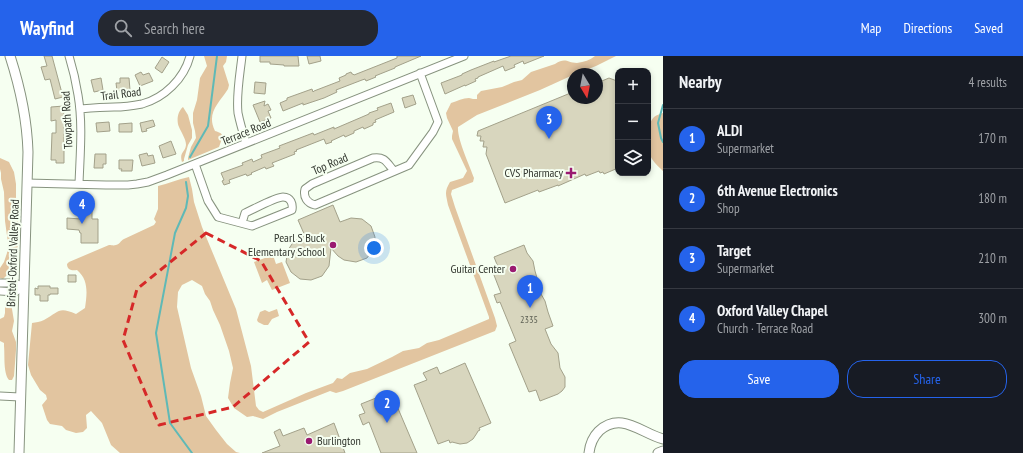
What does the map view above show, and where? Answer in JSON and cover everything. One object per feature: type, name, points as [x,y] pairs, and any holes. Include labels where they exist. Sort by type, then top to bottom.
[{"type":"main road","name":"Bristol-Oxford Valley Road","points":[[10,56],[21,93],[27,135],[27,183],[19,453]]},
{"type":"main road","points":[[589,453],[590,444],[596,434],[604,427],[613,423],[621,422],[633,425],[663,439]]},
{"type":"main road","points":[[658,453],[663,451]]},
{"type":"street","name":"Towpath Road","points":[[69,56],[77,87],[80,109],[81,134],[79,184]]},
{"type":"street","name":"Trail Road","points":[[80,109],[132,106],[158,98],[179,79],[190,56]]},
{"type":"street","points":[[242,56],[238,112],[246,143]]},
{"type":"street","name":"Terrace Road","points":[[27,183],[119,185],[148,182],[168,176],[246,143],[464,56]]},
{"type":"street","name":"Top Road","points":[[394,171],[383,159],[378,157],[373,158],[312,184],[305,189],[304,194],[307,201],[315,205],[409,165],[434,132],[438,122],[420,73]]},
{"type":"street","points":[[195,164],[208,201],[218,217],[252,226],[292,210],[292,202],[282,197],[274,200],[245,213],[242,223]]},
{"type":"street","points":[[0,283],[14,283],[24,286]]},
{"type":"street","points":[[0,291],[15,292],[24,286]]},
{"type":"street","points":[[0,396],[20,397]]},
{"type":"highlighted area","points":[[206,233],[261,261],[309,342],[233,407],[159,425],[123,340],[137,289]]},
{"type":"shaded area","points":[[204,56],[227,56],[226,62],[223,66],[229,85],[228,89],[215,108],[212,119],[215,131],[221,133],[222,138],[219,147],[188,160],[191,147],[196,138],[193,113],[197,100],[200,78],[207,66]]},
{"type":"shaded area","points":[[595,56],[616,56],[591,68],[567,68],[567,78],[477,115],[458,127],[462,145],[474,178],[473,182],[452,190],[451,194],[495,318],[497,326],[495,331],[343,391],[336,393],[330,391],[263,419],[253,416],[247,417],[234,408],[228,398],[233,368],[229,351],[210,301],[202,286],[192,280],[182,285],[178,292],[177,307],[191,368],[206,416],[227,444],[236,452],[240,453],[120,453],[111,445],[102,423],[91,411],[86,415],[87,428],[83,432],[76,433],[66,430],[62,426],[50,424],[47,420],[42,405],[47,399],[46,395],[40,390],[31,375],[28,365],[32,323],[40,322],[62,310],[76,314],[85,308],[87,292],[84,278],[77,270],[69,269],[67,264],[109,245],[117,245],[124,239],[154,225],[156,222],[154,219],[158,209],[158,186],[189,177],[194,202],[202,227],[236,309],[251,366],[256,406],[263,412],[333,383],[337,378],[342,379],[350,373],[367,369],[403,351],[419,348],[427,343],[439,340],[489,319],[446,196],[446,191],[450,182],[463,178],[467,171],[452,139],[453,131],[446,113],[451,103],[467,98],[477,99],[477,95],[481,91],[502,87],[522,80],[531,72],[562,61],[577,63],[591,59]]},
{"type":"shaded area","points":[[183,107],[188,115],[192,130],[192,138],[188,145],[184,161],[182,162],[181,156],[186,143],[178,124],[178,116]]},
{"type":"shaded area","points":[[663,113],[663,171],[651,157],[651,121]]},
{"type":"shaded area","points":[[0,158],[9,162],[14,172],[18,218],[18,244],[15,262],[12,270],[3,279],[0,278],[0,268],[7,253],[8,243]]},
{"type":"shaded area","points":[[273,255],[276,264],[282,262],[290,283],[272,290],[267,280],[262,283],[254,262]]},
{"type":"shaded area","points":[[6,301],[11,303],[14,321],[12,331],[16,342],[14,376],[12,380],[9,380],[7,377],[4,343],[0,341],[0,319],[4,317]]},
{"type":"shaded area","points":[[277,309],[279,316],[272,319],[268,325],[258,322],[257,320],[260,312],[265,310],[269,312]]},
{"type":"building","points":[[44,56],[52,56],[63,97],[55,99],[50,79],[45,80],[41,67],[47,66]]},
{"type":"building","points":[[260,56],[298,56],[299,66],[284,66],[270,64],[270,62],[260,62]]},
{"type":"building","points":[[307,56],[320,56],[321,61],[309,64]]},
{"type":"building","points":[[397,56],[421,56],[366,81],[365,79],[336,90],[337,92],[324,98],[303,105],[303,103],[283,111],[280,103],[287,100],[287,98],[312,89],[313,92],[340,81],[339,78],[346,74],[351,72],[354,75],[397,58]]},
{"type":"building","points":[[511,56],[544,56],[524,64],[523,61],[514,65],[515,67],[505,71],[503,66],[478,77],[475,79],[476,81],[445,94],[441,83],[494,61]]},
{"type":"building","points":[[162,57],[169,62],[162,73],[155,68]]},
{"type":"building","points":[[141,72],[143,75],[149,73],[153,81],[140,86],[135,75]]},
{"type":"building","points":[[101,78],[103,90],[94,92],[91,80]]},
{"type":"building","points":[[120,78],[129,78],[130,90],[117,91],[116,83],[120,83]]},
{"type":"building","points":[[609,78],[615,80],[615,169],[604,174],[603,172],[600,173],[599,171],[586,176],[585,174],[558,186],[539,192],[538,190],[505,203],[486,154],[487,147],[483,147],[484,141],[480,141],[481,136],[477,136],[478,131],[567,94],[567,104],[603,104],[603,80]]},
{"type":"building","points":[[255,82],[266,83],[265,94],[254,93]]},
{"type":"building","points":[[413,95],[416,104],[405,108],[402,98]]},
{"type":"building","points":[[265,101],[264,106],[268,104],[271,110],[268,111],[271,118],[260,122],[253,105]]},
{"type":"building","points":[[391,103],[394,112],[375,120],[376,122],[373,123],[373,125],[364,129],[363,127],[354,131],[354,133],[345,137],[344,135],[326,144],[324,139],[296,150],[297,151],[294,152],[295,154],[272,163],[274,166],[266,169],[265,167],[247,176],[246,174],[229,180],[230,183],[224,185],[222,181],[224,180],[221,173],[243,165],[242,163],[252,159],[253,162],[262,158],[261,155],[280,148],[279,146],[313,133],[314,135],[334,127],[334,129],[378,110],[377,108]]},
{"type":"building","points":[[64,106],[64,163],[56,163],[56,160],[51,160],[52,133],[56,133],[56,120],[51,121],[51,107]]},
{"type":"building","points":[[153,120],[155,126],[142,132],[140,123]]},
{"type":"building","points":[[109,122],[110,131],[97,132],[96,123]]},
{"type":"building","points":[[132,123],[132,132],[119,132],[119,124]]},
{"type":"building","points":[[171,141],[176,154],[163,158],[159,146]]},
{"type":"building","points":[[147,153],[148,156],[153,155],[155,163],[142,166],[139,155]]},
{"type":"building","points":[[95,154],[106,154],[106,164],[103,164],[103,168],[94,168]]},
{"type":"building","points":[[119,160],[133,160],[132,171],[121,171],[122,169],[119,169]]},
{"type":"building","name":"Pearl S Buck Elementary School","points":[[333,205],[340,222],[351,218],[362,219],[371,226],[375,237],[374,248],[367,258],[356,262],[344,260],[331,248],[329,266],[322,276],[311,280],[300,279],[291,272],[286,262],[288,250],[294,241],[305,236],[298,220]]},
{"type":"building","points":[[81,207],[92,208],[92,219],[98,219],[98,243],[81,243],[81,233],[79,230],[67,229],[67,218],[81,219]]},
{"type":"building","points":[[524,245],[527,253],[533,261],[537,278],[535,279],[545,301],[553,326],[545,329],[551,344],[558,353],[560,368],[565,377],[565,387],[562,391],[540,401],[536,390],[529,392],[509,344],[516,341],[500,302],[497,303],[494,295],[501,293],[492,270],[498,267],[494,257]]},
{"type":"building","points":[[68,275],[76,275],[76,282],[68,282]]},
{"type":"building","points":[[38,286],[58,288],[58,294],[48,295],[48,301],[40,301],[40,295],[35,295],[35,288],[38,289]]},
{"type":"building","points":[[465,363],[491,423],[479,428],[480,430],[473,439],[467,443],[450,443],[449,440],[438,444],[414,385],[427,380],[423,373],[437,367],[440,374]]},
{"type":"building","points":[[391,392],[417,453],[381,453],[369,422],[363,425],[359,415],[365,413],[361,404]]},
{"type":"building","name":"Burlington","points":[[334,423],[345,453],[262,453],[280,446],[274,432],[280,429],[283,436],[304,428],[307,435]]},
{"type":"waterway","points":[[190,157],[208,126],[217,56]]},
{"type":"waterway","points":[[663,105],[658,123],[663,142]]},
{"type":"waterway","points":[[186,182],[188,196],[186,208],[175,233],[156,333],[170,423],[192,453]]},
{"type":"place","name":"Target","points":[[549,139]]},
{"type":"place","name":"CVS Pharmacy","points":[[571,173]]},
{"type":"place","name":"Oxford Valley Chapel","points":[[82,224]]},
{"type":"place","name":"Pearl S Buck Elementary School","points":[[333,245]]},
{"type":"place","name":"Guitar Center","points":[[513,269]]},
{"type":"place","name":"ALDI","points":[[530,308]]},
{"type":"place","name":"6th Avenue Electronics","points":[[387,423]]},
{"type":"place","name":"Burlington","points":[[309,441]]}]
